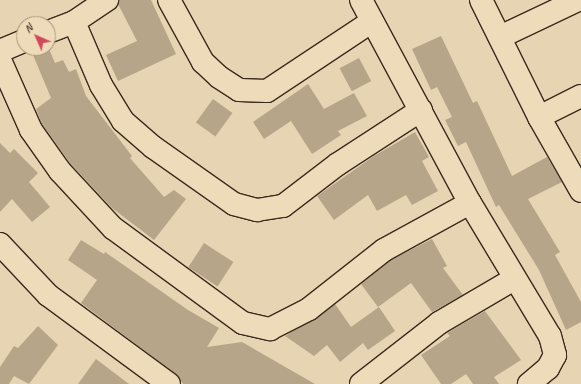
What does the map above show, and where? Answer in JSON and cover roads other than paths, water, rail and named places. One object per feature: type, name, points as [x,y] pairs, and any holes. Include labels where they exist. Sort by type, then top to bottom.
[{"type":"street","points":[[56,29],[74,22],[107,0]]},
{"type":"street","points":[[169,0],[203,62],[239,90],[267,91],[371,22]]},
{"type":"street","points":[[361,0],[371,22],[421,110],[470,202],[514,279],[550,336],[555,354],[548,368],[529,384]]},
{"type":"street","points":[[481,0],[539,117],[581,191]]},
{"type":"street","points":[[500,37],[578,0]]},
{"type":"street","points":[[74,22],[101,85],[123,121],[153,147],[234,204],[257,210],[283,206],[338,164],[421,110]]},
{"type":"street","points":[[0,51],[16,45]]},
{"type":"street","points":[[0,60],[31,130],[60,171],[113,228],[243,323],[270,329],[309,309],[384,250],[470,202]]},
{"type":"street","points":[[539,117],[581,96]]},
{"type":"street","points":[[0,244],[48,295],[169,384]]},
{"type":"street","points":[[361,384],[439,323],[514,279]]}]
